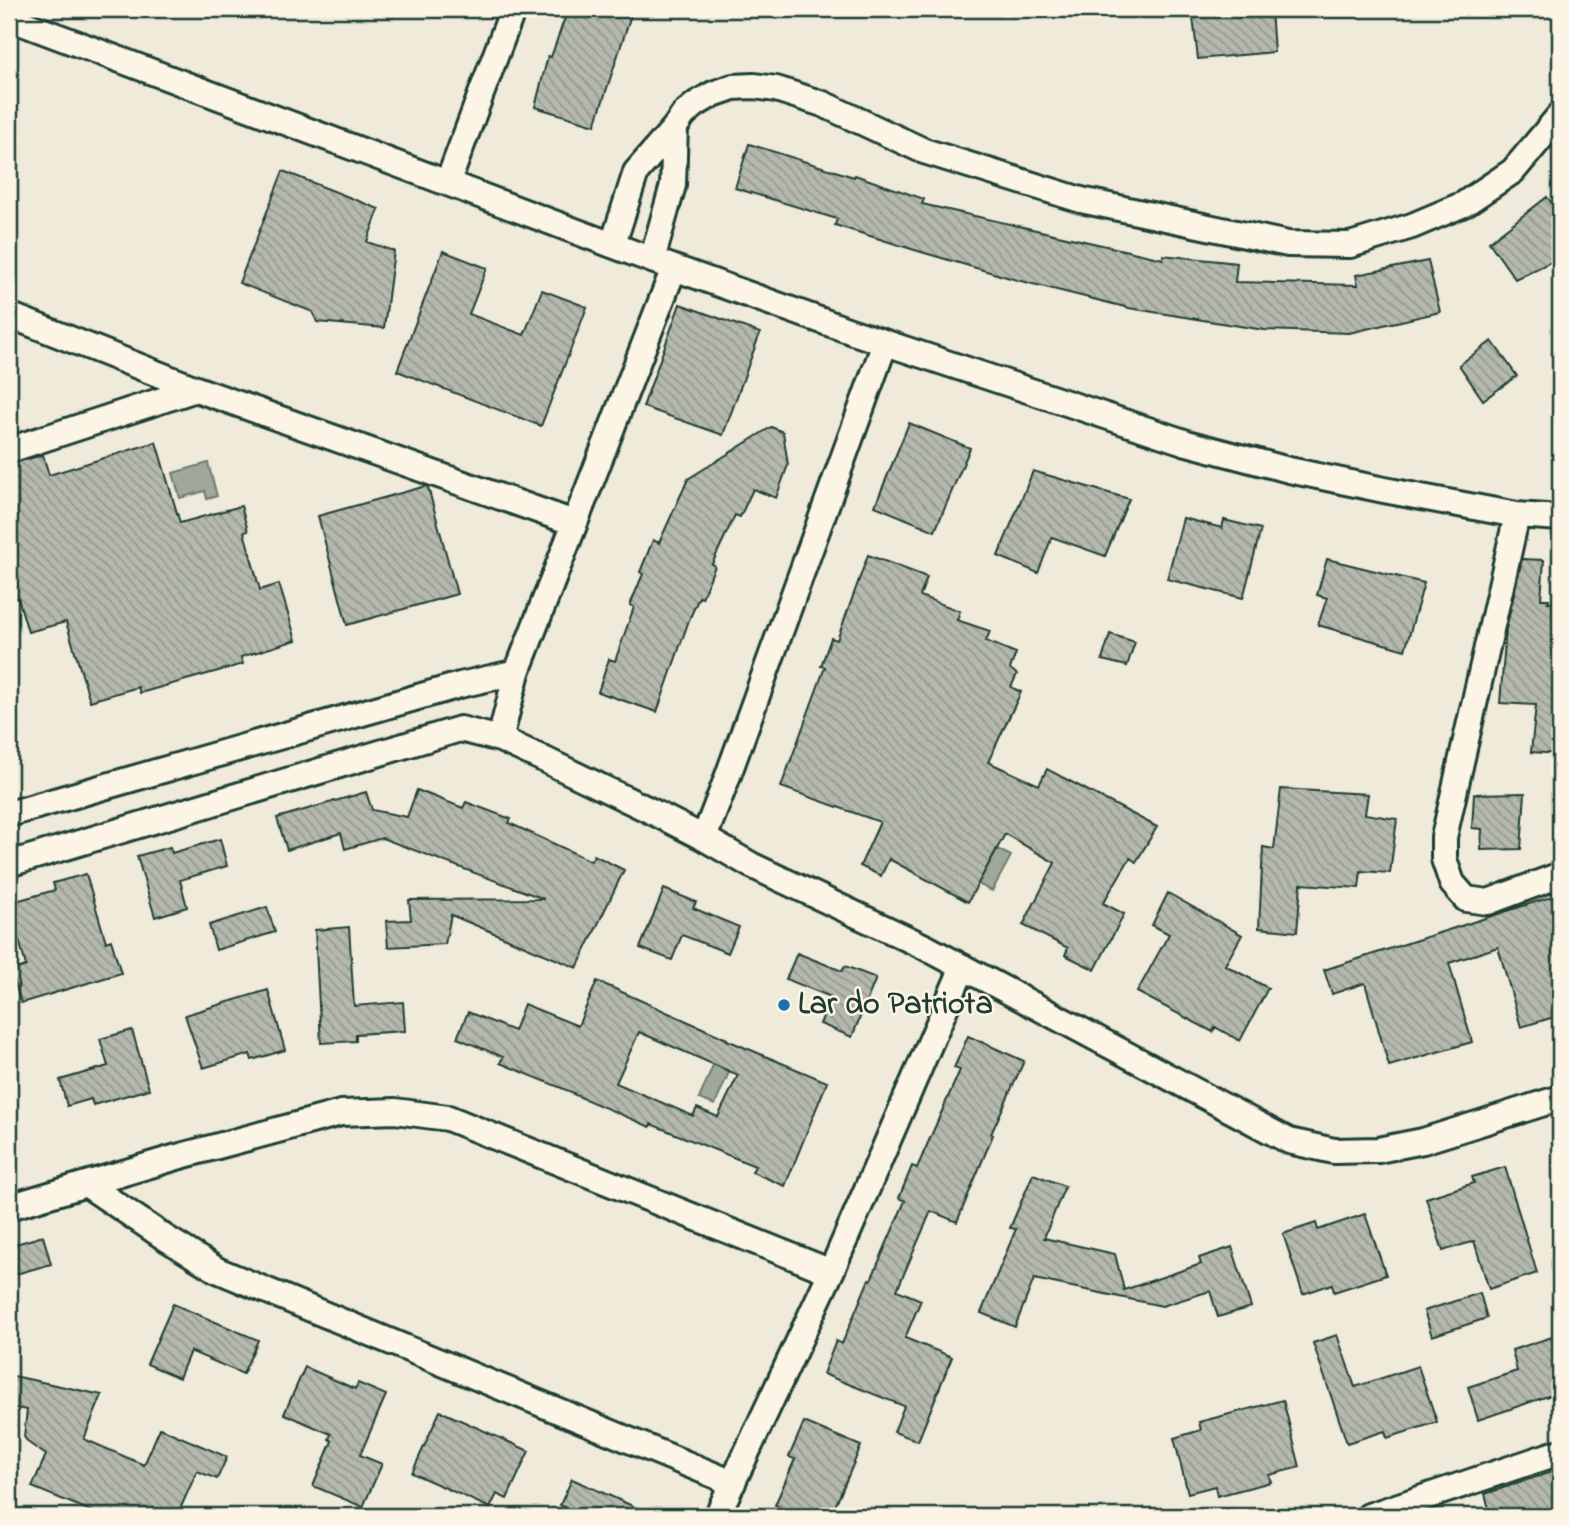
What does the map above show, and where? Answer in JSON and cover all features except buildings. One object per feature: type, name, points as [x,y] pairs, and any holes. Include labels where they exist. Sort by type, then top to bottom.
[{"type":"street","points":[[448,182],[513,9]]},
{"type":"street","points":[[9,18],[663,264],[885,343],[1199,446],[1302,473],[1384,490],[1517,515],[1560,518]]},
{"type":"street","points":[[613,244],[636,172],[684,114],[713,94],[733,87],[776,89],[823,104],[924,150],[1081,200],[1288,244],[1350,245],[1412,226],[1464,204],[1513,171],[1560,115]]},
{"type":"street","points":[[500,739],[517,672],[591,482],[663,264],[673,185],[675,127]]},
{"type":"street","points":[[9,315],[196,389],[574,523]]},
{"type":"street","points":[[704,838],[885,343]]},
{"type":"street","points":[[9,450],[196,389]]},
{"type":"street","points":[[1517,515],[1444,837],[1444,859],[1452,883],[1466,899],[1488,902],[1560,875]]},
{"type":"street","points":[[9,814],[460,685],[517,672]]},
{"type":"street","points":[[9,864],[460,729],[500,739],[704,838],[751,865],[925,947],[1289,1141],[1335,1151],[1378,1150],[1423,1141],[1560,1098]]},
{"type":"street","points":[[717,1516],[831,1272],[963,968]]},
{"type":"street","points":[[9,1207],[177,1157],[341,1113],[395,1111],[448,1118],[831,1272]]},
{"type":"street","points":[[86,1184],[217,1270],[733,1483]]},
{"type":"street","points":[[1369,1516],[1560,1451]]},
{"type":"shaded area","points":[[208,463],[217,496],[207,499],[205,491],[180,498],[173,473]]},
{"type":"shaded area","points":[[997,849],[1011,856],[992,891],[978,884]]},
{"type":"shaded area","points":[[716,1058],[732,1065],[715,1105],[699,1099]]},
{"type":"place","name":"Lar do Patriota","points":[[784,1005]]}]
